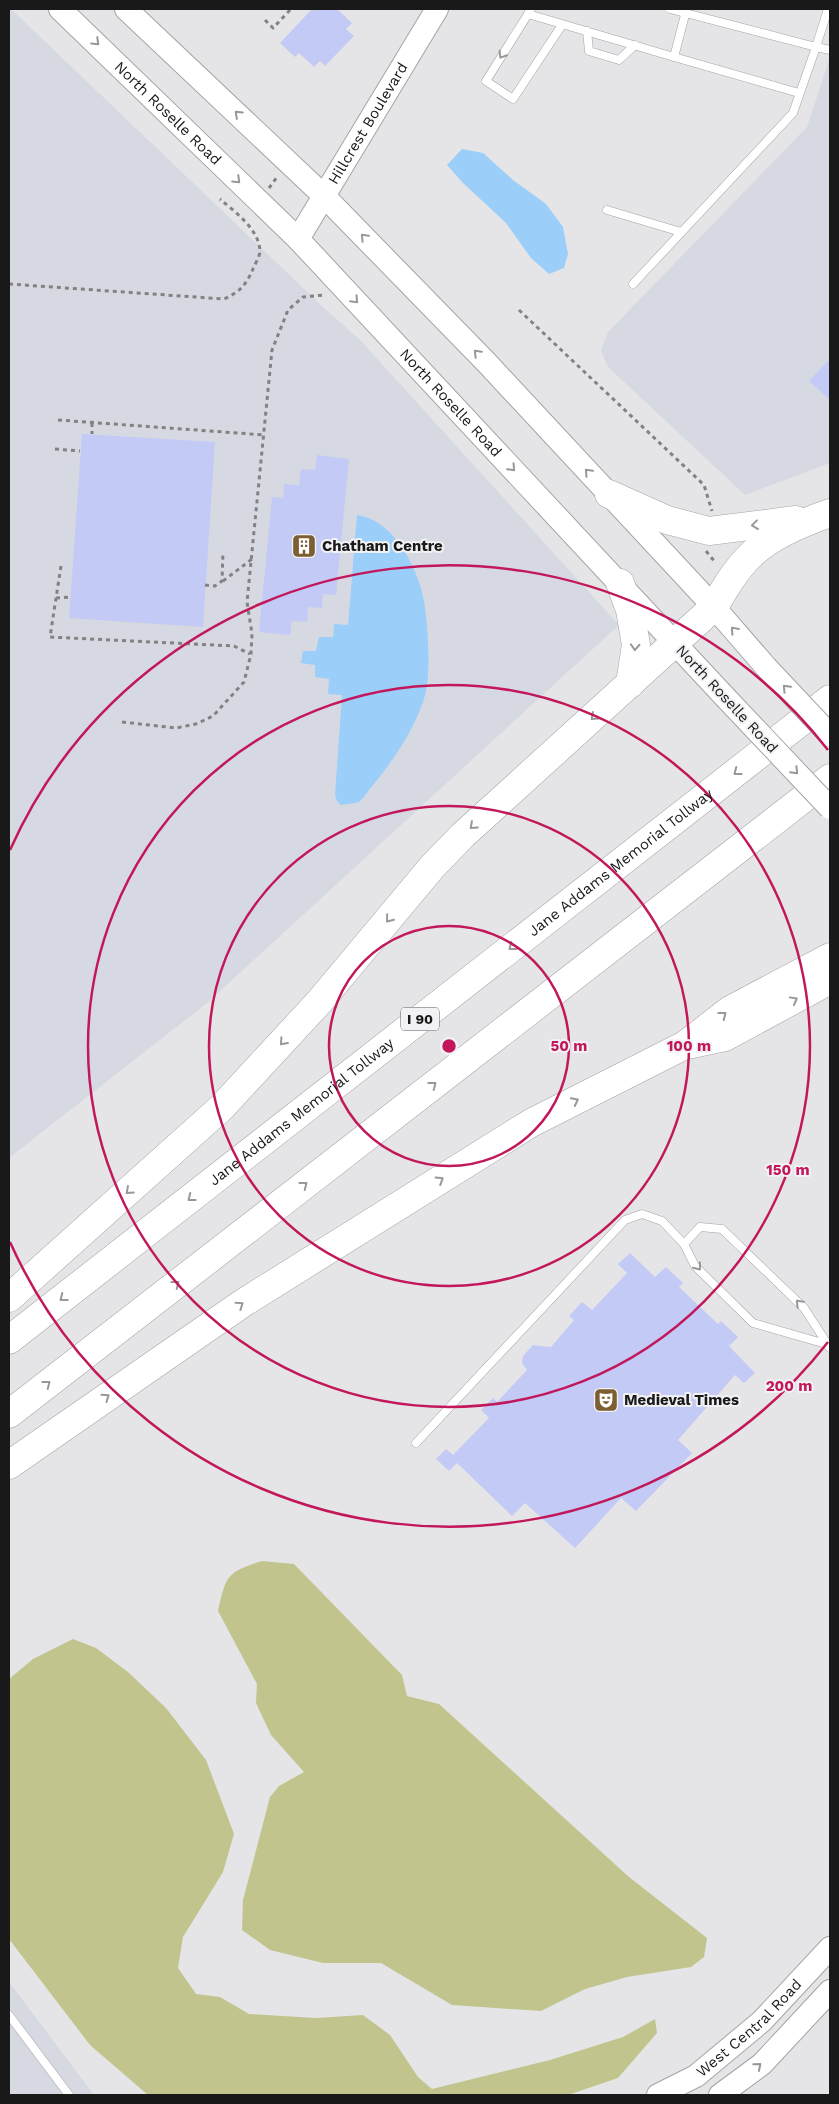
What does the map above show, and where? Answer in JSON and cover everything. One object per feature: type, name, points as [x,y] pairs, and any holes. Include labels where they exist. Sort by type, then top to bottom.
[{"type":"highway","points":[[609,494],[667,520],[709,531],[825,515]]},
{"type":"highway","points":[[9,1298],[222,1108],[354,962],[432,867],[463,835],[714,607],[731,579],[752,554],[773,538],[825,515]]},
{"type":"highway","points":[[620,583],[630,610],[636,645],[630,684]]},
{"type":"highway","name":"Jane Addams Memorial Tollway","points":[[9,1340],[830,699]]},
{"type":"highway","points":[[9,1414],[830,778]]},
{"type":"highway","points":[[9,1464],[243,1303],[531,1123],[685,1045],[730,1010],[830,957]]},
{"type":"highway","points":[[685,1045],[725,1037],[830,980]]},
{"type":"main road","name":"North Roselle Road","points":[[60,9],[298,239],[830,808]]},
{"type":"main road","points":[[126,9],[324,196],[486,362],[714,607],[830,736]]},
{"type":"main road","name":"Hillcrest Boulevard","points":[[298,239],[437,9]]},
{"type":"main road","name":"West Central Road","points":[[672,2092],[696,2076],[762,2020],[829,1953]]},
{"type":"main road","name":"West Central Road","points":[[720,2095],[762,2064],[830,1992]]},
{"type":"lane","points":[[670,9],[686,11],[830,50]]},
{"type":"lane","points":[[632,284],[792,113],[828,9]]},
{"type":"lane","points":[[562,25],[513,99],[486,81],[530,11],[562,25],[799,93]]},
{"type":"lane","points":[[674,57],[686,11]]},
{"type":"lane","points":[[587,32],[589,51],[619,60],[635,45]]},
{"type":"lane","points":[[607,210],[681,232]]},
{"type":"lane","points":[[416,1443],[625,1220],[642,1214],[662,1221],[684,1244],[695,1266],[753,1322],[828,1346]]},
{"type":"lane","points":[[684,1244],[700,1227],[722,1229],[804,1308],[828,1346]]},
{"type":"lane","points":[[9,2015],[69,2095]]},
{"type":"path","points":[[265,20],[273,28],[290,9]]},
{"type":"path","points":[[9,284],[224,299],[238,293],[249,278],[260,252],[257,238],[240,216],[220,199]]},
{"type":"path","points":[[122,722],[176,728],[196,724],[213,716],[244,682],[251,654],[252,634],[247,602],[272,350],[288,310],[303,297],[324,294],[331,301]]},
{"type":"path","points":[[519,310],[704,485],[714,516]]},
{"type":"path","points":[[58,420],[265,435]]},
{"type":"path","points":[[92,423],[92,434]]},
{"type":"path","points":[[55,449],[80,451]]},
{"type":"path","points":[[704,549],[715,562]]},
{"type":"path","points":[[222,581],[223,552]]},
{"type":"path","points":[[205,585],[215,586],[252,559]]},
{"type":"path","points":[[61,566],[50,637],[234,646],[251,654]]},
{"type":"path","points":[[56,598],[71,597]]},
{"type":"shaded area","points":[[9,9],[361,341],[619,625],[207,1003],[9,1158]]},
{"type":"shaded area","points":[[830,57],[830,463],[745,495],[607,366],[601,350],[608,332],[807,127]]},
{"type":"shaded area","points":[[9,1982],[94,2095],[9,2095]]},
{"type":"green space","points":[[262,1561],[294,1564],[402,1675],[407,1696],[439,1704],[629,1877],[707,1938],[704,1957],[691,1967],[627,1977],[585,1989],[541,2011],[452,2005],[381,1963],[323,1963],[270,1950],[242,1930],[243,1900],[270,1797],[279,1786],[304,1772],[271,1735],[256,1703],[257,1684],[218,1611],[223,1590],[230,1577],[241,1568]]},
{"type":"green space","points":[[73,1639],[96,1648],[128,1672],[166,1708],[206,1760],[234,1834],[223,1872],[183,1937],[178,1968],[196,1994],[220,1997],[249,2014],[316,2018],[363,2015],[390,2035],[418,2077],[432,2089],[550,2060],[623,2037],[655,2019],[657,2033],[618,2078],[568,2095],[148,2095],[90,2045],[9,1939],[9,1679],[33,1659]]},
{"type":"water","points":[[462,149],[483,153],[513,180],[546,204],[563,227],[568,254],[564,268],[549,274],[531,258],[506,223],[463,183],[447,165]]},
{"type":"water","points":[[357,515],[369,518],[389,531],[411,562],[420,585],[425,608],[428,638],[428,680],[422,704],[411,730],[386,768],[360,801],[341,805],[335,795],[342,695],[328,694],[329,679],[315,677],[315,665],[301,663],[303,651],[316,651],[319,637],[333,637],[334,624],[348,625]]},
{"type":"building","points":[[312,9],[337,9],[352,23],[346,29],[354,36],[325,66],[320,61],[314,67],[299,53],[295,57],[280,43]]},
{"type":"building","points":[[830,359],[830,400],[809,381]]},
{"type":"building","points":[[82,434],[215,442],[203,627],[69,618]]},
{"type":"building","name":"Chatham Centre","points":[[317,455],[349,459],[336,595],[323,594],[322,608],[308,607],[307,622],[292,621],[290,635],[259,632],[272,497],[283,498],[284,484],[299,485],[301,469],[315,470]]},
{"type":"building","name":"Medieval Times","points":[[630,1253],[655,1277],[666,1267],[683,1283],[679,1287],[718,1324],[721,1321],[738,1337],[729,1346],[755,1373],[744,1383],[735,1375],[678,1440],[692,1453],[636,1511],[621,1498],[575,1548],[525,1503],[512,1516],[457,1463],[449,1471],[436,1459],[446,1449],[453,1455],[489,1418],[481,1410],[493,1398],[497,1402],[527,1370],[522,1363],[523,1356],[533,1345],[551,1347],[574,1320],[569,1316],[582,1302],[592,1310],[627,1273],[618,1264]]},
{"type":"place","name":"Chatham Centre","points":[[304,546]]},
{"type":"place","name":"Medieval Times","points":[[606,1400]]}]
